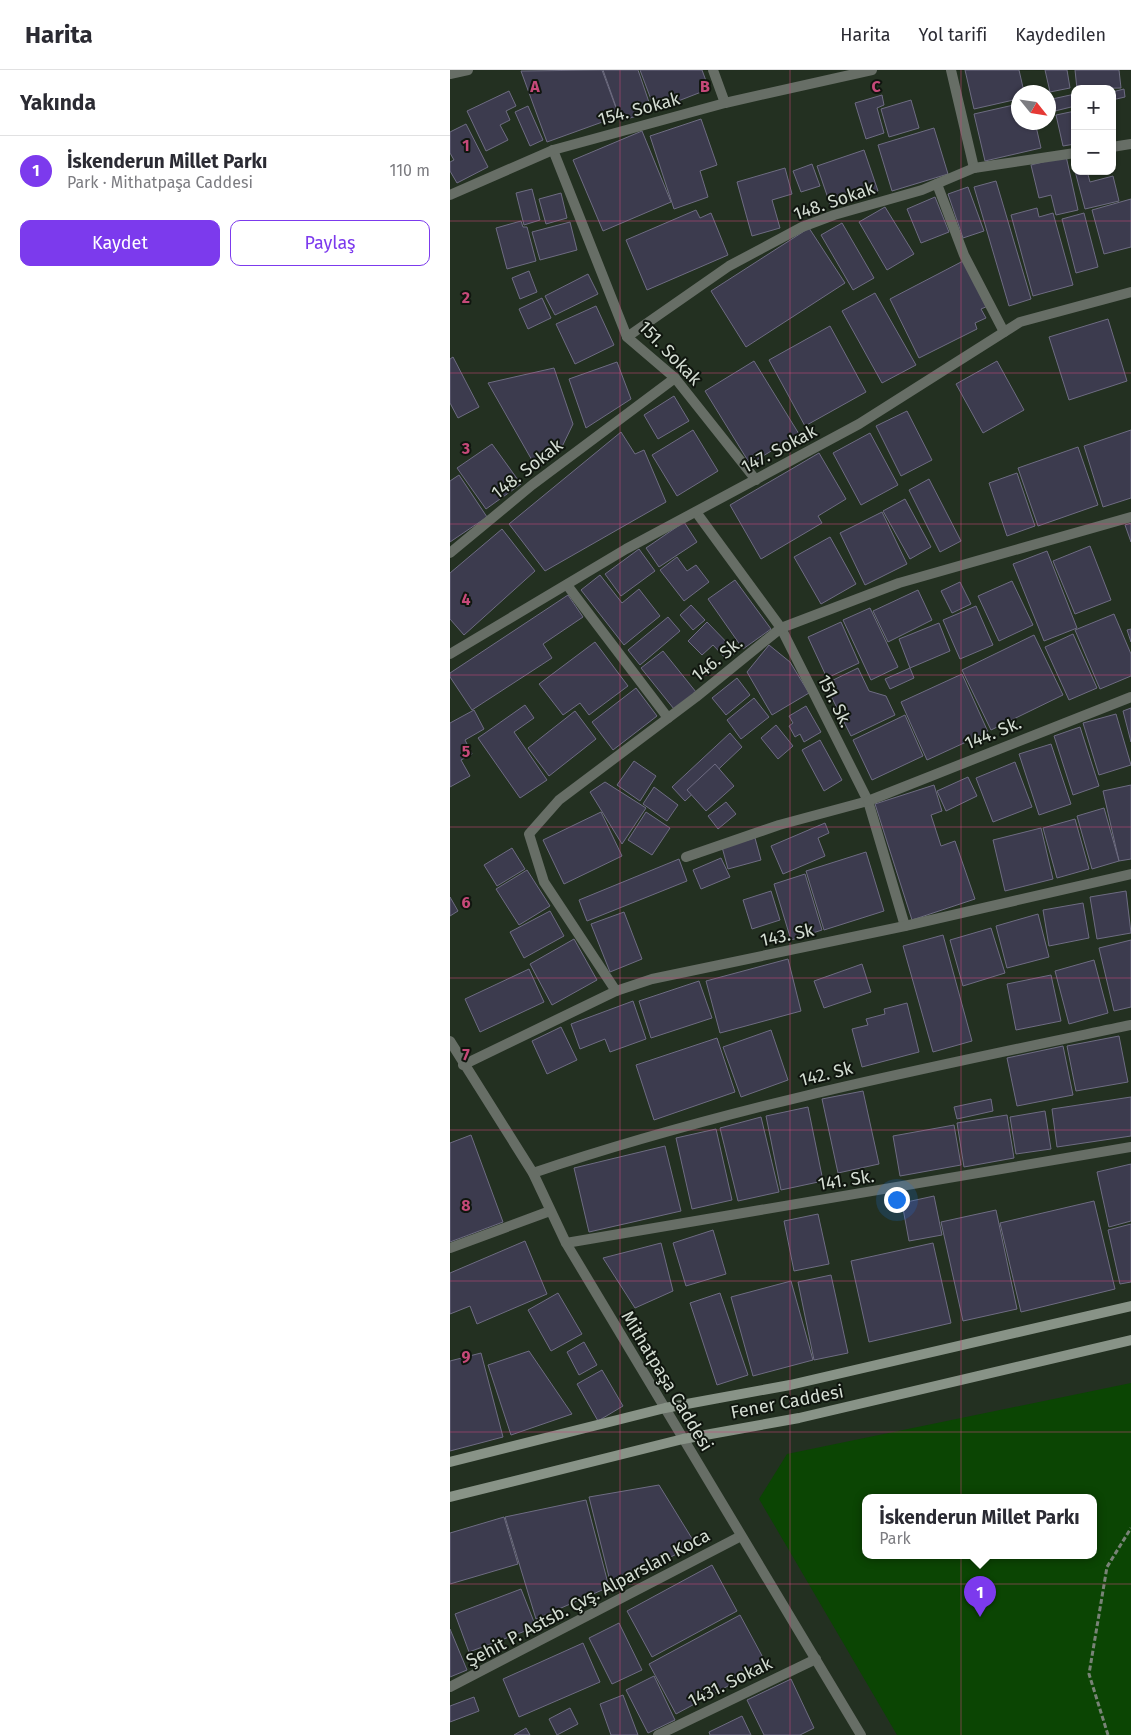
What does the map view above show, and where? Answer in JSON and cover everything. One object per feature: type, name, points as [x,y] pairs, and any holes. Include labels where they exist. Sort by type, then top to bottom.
[{"type":"main road","name":"Fener Caddesi","points":[[450,1462],[665,1408],[790,1385],[1131,1306]]},
{"type":"main road","name":"Fener Caddesi","points":[[450,1497],[683,1439],[799,1418],[1131,1340]]},
{"type":"street","points":[[450,74],[468,70]]},
{"type":"street","points":[[713,70],[725,103]]},
{"type":"street","name":"154. Sokak","points":[[450,195],[553,150],[725,103],[872,70]]},
{"type":"street","points":[[951,70],[974,168]]},
{"type":"street","points":[[1116,146],[1131,144]]},
{"type":"street","name":"151. Sokak","points":[[553,150],[627,337],[675,378],[756,480]]},
{"type":"street","name":"148. Sokak","points":[[627,337],[729,266],[802,227],[937,184],[974,168],[1071,154]]},
{"type":"street","points":[[937,184],[964,255],[1004,332]]},
{"type":"street","name":"147. Sokak","points":[[450,654],[566,585],[859,424],[1020,322],[1131,292]]},
{"type":"street","name":"148. Sokak","points":[[450,553],[532,485],[675,378]]},
{"type":"street","name":"151. Sk.","points":[[696,512],[780,628],[868,801],[905,926]]},
{"type":"street","name":"146. Sk.","points":[[616,991],[544,882],[529,834],[559,800],[668,718],[780,628],[899,583],[1131,517]]},
{"type":"street","points":[[566,585],[668,718]]},
{"type":"street","name":"144. Sk.","points":[[686,857],[779,825],[868,801],[1131,697]]},
{"type":"street","name":"143. Sk","points":[[464,1064],[616,991],[652,978],[905,926],[1131,874]]},
{"type":"street","name":"142. Sk","points":[[533,1174],[659,1133],[878,1078],[1131,1025]]},
{"type":"street","name":"Mithatpaşa Caddesi","points":[[450,1041],[533,1174],[566,1243],[861,1735]]},
{"type":"street","name":"141. Sk.","points":[[566,1243],[1131,1147]]},
{"type":"street","points":[[450,1248],[550,1211]]},
{"type":"street","name":"Şehit P. Astsb. Çvş. Alparslan Koca","points":[[450,1688],[741,1536]]},
{"type":"street","name":"1431. Sokak","points":[[658,1735],[816,1659]]},
{"type":"path","points":[[1108,1735],[1089,1674],[1107,1567],[1131,1528]]},
{"type":"green space","points":[[1131,1383],[1131,1735],[897,1735],[759,1499],[787,1454]]},
{"type":"building","points":[[602,70],[619,116],[547,142],[521,71]]},
{"type":"building","points":[[603,70],[638,70],[652,111],[621,121]]},
{"type":"building","points":[[640,70],[702,70],[709,89],[655,110]]},
{"type":"building","points":[[965,70],[1019,70],[1022,85],[1011,85],[1011,101],[974,109]]},
{"type":"building","points":[[1045,70],[1067,70],[1070,88],[1056,91],[1056,85],[1048,85]]},
{"type":"building","points":[[1075,70],[1119,70],[1121,88],[1116,88],[1116,85],[1077,85]]},
{"type":"building","points":[[1124,89],[1125,97],[1116,99],[1116,91]]},
{"type":"building","points":[[509,91],[516,106],[506,111],[510,120],[500,125],[508,140],[486,151],[467,111]]},
{"type":"building","points":[[882,95],[884,105],[877,108],[884,133],[866,139],[855,103]]},
{"type":"building","points":[[1071,95],[1071,107],[1056,111],[1056,98]]},
{"type":"building","points":[[911,100],[919,128],[889,137],[881,109]]},
{"type":"building","points":[[528,106],[543,140],[530,146],[515,112]]},
{"type":"building","points":[[1011,106],[1011,130],[1037,130],[1041,148],[985,161],[974,114]]},
{"type":"building","points":[[1071,112],[1071,145],[1063,146],[1056,115]]},
{"type":"building","points":[[701,119],[717,165],[700,171],[708,197],[674,209],[650,136]]},
{"type":"building","points":[[466,124],[488,167],[457,183],[450,171],[450,162],[454,160],[450,153],[450,132]]},
{"type":"building","points":[[934,128],[948,174],[892,191],[878,145]]},
{"type":"building","points":[[642,131],[671,202],[603,231],[573,160]]},
{"type":"building","points":[[864,150],[878,191],[831,207],[817,166]]},
{"type":"building","points":[[1066,156],[1078,210],[1056,215],[1051,195],[1039,198],[1031,165]]},
{"type":"building","points":[[812,164],[820,186],[801,192],[793,171]]},
{"type":"building","points":[[785,168],[792,194],[772,200],[780,228],[752,236],[737,182]]},
{"type":"building","points":[[1076,175],[1088,175],[1090,182],[1113,176],[1119,201],[1085,209]]},
{"type":"building","points":[[996,181],[1031,299],[1009,306],[974,187]]},
{"type":"building","points":[[968,187],[984,231],[963,238],[948,194]]},
{"type":"building","points":[[532,189],[540,220],[524,225],[516,193]]},
{"type":"building","points":[[561,193],[567,218],[546,224],[539,199]]},
{"type":"building","points":[[935,197],[949,232],[921,243],[907,209]]},
{"type":"building","points":[[1131,199],[1131,247],[1104,254],[1092,210]]},
{"type":"building","points":[[885,207],[914,254],[887,270],[859,222]]},
{"type":"building","points":[[1037,208],[1039,217],[1053,213],[1073,285],[1033,296],[1011,215]]},
{"type":"building","points":[[696,210],[700,218],[711,213],[728,255],[647,290],[626,240]]},
{"type":"building","points":[[1084,213],[1098,267],[1076,273],[1062,219]]},
{"type":"building","points":[[521,221],[523,227],[527,227],[536,261],[507,269],[496,228]]},
{"type":"building","points":[[570,222],[577,250],[540,260],[532,232]]},
{"type":"building","points":[[842,223],[874,278],[853,290],[821,235]]},
{"type":"building","points":[[809,228],[845,283],[746,347],[711,291]]},
{"type":"building","points":[[965,260],[988,306],[981,309],[986,318],[975,323],[977,329],[919,358],[890,299]]},
{"type":"building","points":[[529,271],[537,292],[520,299],[512,278]]},
{"type":"building","points":[[588,274],[598,294],[555,315],[545,296]]},
{"type":"building","points":[[875,293],[916,365],[882,383],[842,311]]},
{"type":"building","points":[[542,298],[551,318],[528,329],[519,309]]},
{"type":"building","points":[[596,306],[614,345],[575,364],[556,324]]},
{"type":"building","points":[[1108,319],[1127,381],[1069,400],[1049,337]]},
{"type":"building","points":[[830,326],[866,392],[805,426],[769,360]]},
{"type":"building","points":[[453,357],[479,407],[458,418],[450,403],[450,359]]},
{"type":"building","points":[[754,361],[799,434],[750,464],[705,391]]},
{"type":"building","points":[[997,361],[1024,410],[983,433],[956,384]]},
{"type":"building","points":[[617,362],[631,399],[586,428],[569,379]]},
{"type":"building","points":[[554,368],[573,424],[559,453],[537,469],[488,383]]},
{"type":"building","points":[[674,396],[689,421],[658,439],[644,415]]},
{"type":"building","points":[[907,411],[932,460],[901,476],[876,426]]},
{"type":"building","points":[[693,430],[718,471],[677,496],[652,455]]},
{"type":"building","points":[[1131,430],[1131,498],[1103,507],[1084,446]]},
{"type":"building","points":[[621,432],[635,454],[644,450],[666,502],[545,571],[509,524]]},
{"type":"building","points":[[870,433],[898,485],[861,505],[833,453]]},
{"type":"building","points":[[492,444],[521,484],[486,509],[457,468]]},
{"type":"building","points":[[1078,447],[1098,505],[1038,526],[1018,468]]},
{"type":"building","points":[[819,453],[846,499],[818,516],[822,523],[761,559],[730,505]]},
{"type":"building","points":[[1017,473],[1035,526],[1007,536],[989,483]]},
{"type":"building","points":[[459,475],[487,517],[450,542],[450,481]]},
{"type":"building","points":[[929,479],[961,541],[940,552],[909,490]]},
{"type":"building","points":[[905,499],[931,547],[910,559],[883,511]]},
{"type":"building","points":[[882,512],[907,564],[865,585],[840,533]]},
{"type":"building","points":[[684,522],[697,542],[659,567],[646,548]]},
{"type":"building","points":[[1131,523],[1131,542],[1125,525]]},
{"type":"building","points":[[502,529],[535,571],[464,635],[450,619],[450,573]]},
{"type":"building","points":[[830,537],[856,584],[821,604],[794,557]]},
{"type":"building","points":[[1090,546],[1111,600],[1075,614],[1053,561]]},
{"type":"building","points":[[639,549],[655,571],[621,596],[605,574]]},
{"type":"building","points":[[1047,551],[1077,628],[1044,641],[1013,564]]},
{"type":"building","points":[[677,557],[687,571],[696,565],[709,582],[684,601],[660,570]]},
{"type":"building","points":[[600,575],[622,603],[639,589],[660,616],[624,645],[581,590]]},
{"type":"building","points":[[735,580],[771,629],[743,649],[708,599]]},
{"type":"building","points":[[1012,581],[1033,625],[999,641],[978,596]]},
{"type":"building","points":[[960,582],[971,604],[952,613],[941,591]]},
{"type":"building","points":[[918,590],[932,620],[888,642],[873,611]]},
{"type":"building","points":[[568,595],[583,617],[543,644],[552,658],[472,710],[450,677],[450,673]]},
{"type":"building","points":[[691,605],[705,620],[693,630],[680,615]]},
{"type":"building","points":[[976,606],[993,645],[960,659],[943,620]]},
{"type":"building","points":[[870,608],[898,667],[871,680],[843,620]]},
{"type":"building","points":[[1114,614],[1131,654],[1131,676],[1100,689],[1075,630]]},
{"type":"building","points":[[668,617],[680,631],[640,665],[628,650]]},
{"type":"building","points":[[707,622],[736,652],[727,660],[713,645],[702,655],[688,641]]},
{"type":"building","points":[[841,622],[859,663],[827,678],[808,637]]},
{"type":"building","points":[[939,623],[950,651],[910,668],[899,639]]},
{"type":"building","points":[[1131,629],[1131,642],[1127,630]]},
{"type":"building","points":[[1073,634],[1097,688],[1069,700],[1045,647]]},
{"type":"building","points":[[1034,635],[1063,695],[991,730],[962,670]]},
{"type":"building","points":[[595,642],[628,686],[589,715],[580,703],[563,715],[539,684]]},
{"type":"building","points":[[769,645],[790,662],[809,693],[772,715],[747,672]]},
{"type":"building","points":[[663,651],[696,692],[674,709],[641,668]]},
{"type":"building","points":[[858,668],[869,691],[886,696],[895,715],[851,736],[825,684]]},
{"type":"building","points":[[910,668],[914,678],[890,689],[885,679]]},
{"type":"building","points":[[962,674],[988,732],[927,760],[901,702]]},
{"type":"building","points":[[737,678],[750,695],[726,715],[712,698]]},
{"type":"building","points":[[636,688],[657,716],[613,750],[592,722]]},
{"type":"building","points":[[754,698],[769,717],[741,739],[727,720]]},
{"type":"building","points":[[525,705],[534,718],[514,732],[547,780],[520,798],[478,738]]},
{"type":"building","points":[[806,706],[821,732],[804,742],[800,734],[795,737],[789,726],[793,723],[789,716]]},
{"type":"building","points":[[1131,708],[1131,742],[1123,711]]},
{"type":"building","points":[[474,710],[484,729],[465,740],[472,754],[461,760],[470,776],[450,787],[450,723]]},
{"type":"building","points":[[575,711],[596,739],[549,776],[528,748]]},
{"type":"building","points":[[1116,714],[1131,765],[1099,775],[1083,723]]},
{"type":"building","points":[[905,715],[923,756],[872,780],[853,740]]},
{"type":"building","points":[[776,725],[793,746],[778,759],[761,738]]},
{"type":"building","points":[[1080,727],[1099,786],[1073,795],[1054,736]]},
{"type":"building","points":[[730,733],[742,747],[685,801],[672,787]]},
{"type":"building","points":[[820,740],[842,780],[824,791],[802,750]]},
{"type":"building","points":[[1051,744],[1071,804],[1039,815],[1019,754]]},
{"type":"building","points":[[634,761],[656,776],[640,801],[617,785]]},
{"type":"building","points":[[1015,762],[1032,807],[993,822],[976,778]]},
{"type":"building","points":[[715,764],[734,786],[706,811],[687,790]]},
{"type":"building","points":[[968,777],[977,796],[946,811],[937,791]]},
{"type":"building","points":[[605,782],[646,808],[622,844],[590,792]]},
{"type":"building","points":[[934,785],[942,811],[931,815],[941,846],[955,841],[975,899],[912,920],[875,804]]},
{"type":"building","points":[[1131,785],[1131,859],[1119,861],[1103,791]]},
{"type":"building","points":[[654,787],[678,805],[667,821],[643,804]]},
{"type":"building","points":[[726,802],[736,814],[718,829],[708,816]]},
{"type":"building","points":[[1104,808],[1119,861],[1092,869],[1077,816]]},
{"type":"building","points":[[601,812],[622,856],[564,884],[543,840]]},
{"type":"building","points":[[646,812],[670,828],[652,855],[628,840]]},
{"type":"building","points":[[1075,819],[1089,869],[1057,878],[1043,828]]},
{"type":"building","points":[[825,823],[829,833],[818,838],[825,856],[783,874],[771,846]]},
{"type":"building","points":[[1041,828],[1053,879],[1005,891],[993,840]]},
{"type":"building","points":[[755,838],[761,860],[728,869],[722,847]]},
{"type":"building","points":[[512,848],[525,869],[497,886],[484,865]]},
{"type":"building","points":[[866,852],[884,911],[824,930],[806,871]]},
{"type":"building","points":[[721,858],[730,877],[701,889],[693,870]]},
{"type":"building","points":[[679,859],[687,881],[587,921],[579,900]]},
{"type":"building","points":[[527,870],[550,906],[519,925],[496,889]]},
{"type":"building","points":[[805,874],[822,930],[791,940],[774,884]]},
{"type":"building","points":[[771,891],[780,920],[752,929],[743,900]]},
{"type":"building","points":[[1126,891],[1131,933],[1097,939],[1090,897]]},
{"type":"building","points":[[450,897],[458,911],[450,916]]},
{"type":"building","points":[[1083,903],[1089,938],[1049,946],[1043,910]]},
{"type":"building","points":[[550,911],[564,936],[524,958],[510,932]]},
{"type":"building","points":[[624,912],[642,959],[610,972],[591,924]]},
{"type":"building","points":[[1038,914],[1049,957],[1007,968],[996,926]]},
{"type":"building","points":[[991,928],[1005,973],[963,986],[950,940]]},
{"type":"building","points":[[943,935],[972,1041],[933,1052],[903,946]]},
{"type":"building","points":[[574,939],[597,980],[552,1005],[530,964]]},
{"type":"building","points":[[1131,940],[1131,1007],[1114,1011],[1099,948]]},
{"type":"building","points":[[788,959],[801,1011],[720,1033],[706,981]]},
{"type":"building","points":[[1094,960],[1108,1013],[1069,1024],[1055,971]]},
{"type":"building","points":[[862,964],[871,992],[824,1008],[814,981]]},
{"type":"building","points":[[529,969],[544,1002],[480,1032],[465,999]]},
{"type":"building","points":[[1051,975],[1061,1021],[1016,1030],[1007,984]]},
{"type":"building","points":[[699,981],[712,1018],[651,1038],[639,1001]]},
{"type":"building","points":[[633,1001],[646,1039],[610,1052],[605,1039],[580,1049],[571,1024]]},
{"type":"building","points":[[907,1003],[919,1052],[862,1067],[852,1029],[868,1025],[866,1019],[885,1014],[884,1009]]},
{"type":"building","points":[[561,1027],[577,1060],[547,1074],[532,1041]]},
{"type":"building","points":[[771,1030],[788,1080],[741,1097],[723,1047]]},
{"type":"building","points":[[1119,1036],[1128,1082],[1076,1091],[1067,1046]]},
{"type":"building","points":[[717,1038],[735,1092],[654,1120],[636,1065]]},
{"type":"building","points":[[1063,1046],[1073,1095],[1017,1106],[1007,1058]]},
{"type":"building","points":[[863,1091],[879,1164],[838,1173],[822,1099]]},
{"type":"building","points":[[1131,1097],[1131,1136],[1057,1147],[1052,1109]]},
{"type":"building","points":[[991,1099],[993,1111],[957,1119],[954,1107]]},
{"type":"building","points":[[808,1107],[823,1181],[781,1190],[766,1116]]},
{"type":"building","points":[[1045,1111],[1051,1149],[1016,1154],[1010,1117]]},
{"type":"building","points":[[1007,1115],[1014,1158],[964,1167],[957,1123]]},
{"type":"building","points":[[761,1117],[779,1192],[738,1201],[720,1128]]},
{"type":"building","points":[[954,1125],[961,1165],[900,1176],[893,1136]]},
{"type":"building","points":[[716,1129],[732,1200],[692,1209],[676,1138]]},
{"type":"building","points":[[471,1135],[503,1222],[450,1242],[450,1143]]},
{"type":"building","points":[[665,1146],[681,1211],[589,1232],[574,1168]]},
{"type":"building","points":[[1131,1164],[1131,1221],[1109,1227],[1097,1172]]},
{"type":"building","points":[[934,1196],[942,1235],[909,1241],[902,1203]]},
{"type":"building","points":[[1094,1201],[1115,1289],[1021,1312],[1000,1223]]},
{"type":"building","points":[[996,1210],[1017,1309],[963,1321],[941,1222]]},
{"type":"building","points":[[818,1214],[829,1264],[794,1271],[784,1221]]},
{"type":"building","points":[[1131,1224],[1131,1282],[1120,1284],[1108,1230]]},
{"type":"building","points":[[713,1230],[726,1274],[686,1286],[673,1243]]},
{"type":"building","points":[[525,1241],[547,1294],[477,1324],[470,1306],[450,1314],[450,1273]]},
{"type":"building","points":[[661,1243],[673,1291],[635,1308],[603,1258]]},
{"type":"building","points":[[933,1243],[951,1323],[869,1342],[851,1261]]},
{"type":"building","points":[[831,1275],[848,1353],[814,1360],[798,1282]]},
{"type":"building","points":[[791,1281],[813,1360],[753,1376],[731,1297]]},
{"type":"building","points":[[558,1293],[582,1334],[551,1351],[528,1310]]},
{"type":"building","points":[[720,1293],[748,1375],[717,1385],[690,1303]]},
{"type":"building","points":[[584,1342],[597,1365],[579,1375],[567,1352]]},
{"type":"building","points":[[529,1351],[572,1414],[511,1435],[488,1365]]},
{"type":"building","points":[[481,1353],[503,1437],[450,1451],[450,1361]]},
{"type":"building","points":[[602,1370],[623,1406],[598,1421],[577,1384]]},
{"type":"building","points":[[659,1485],[696,1545],[611,1585],[589,1497]]},
{"type":"building","points":[[586,1500],[609,1587],[536,1619],[505,1517]]},
{"type":"building","points":[[504,1517],[518,1564],[450,1584],[450,1533]]},
{"type":"building","points":[[712,1565],[737,1611],[652,1657],[627,1611]]},
{"type":"building","points":[[521,1589],[536,1627],[469,1652],[455,1614]]},
{"type":"building","points":[[740,1615],[767,1665],[676,1714],[649,1664]]},
{"type":"building","points":[[619,1623],[642,1670],[612,1684],[589,1638]]},
{"type":"building","points":[[450,1629],[467,1670],[450,1677]]},
{"type":"building","points":[[583,1643],[600,1682],[519,1717],[503,1679]]},
{"type":"building","points":[[654,1676],[675,1720],[648,1733],[626,1690]]},
{"type":"building","points":[[791,1679],[814,1728],[800,1735],[764,1735],[747,1700]]},
{"type":"building","points":[[623,1695],[638,1735],[611,1735],[600,1704]]},
{"type":"building","points":[[474,1697],[479,1711],[450,1722],[450,1706]]},
{"type":"building","points":[[570,1708],[578,1724],[557,1735],[549,1719]]},
{"type":"building","points":[[742,1716],[751,1735],[710,1735],[709,1732]]},
{"type":"building","points":[[526,1728],[530,1735],[514,1735]]},
{"type":"place","name":"İskenderun Millet Parkı","points":[[980,1617]]}]
